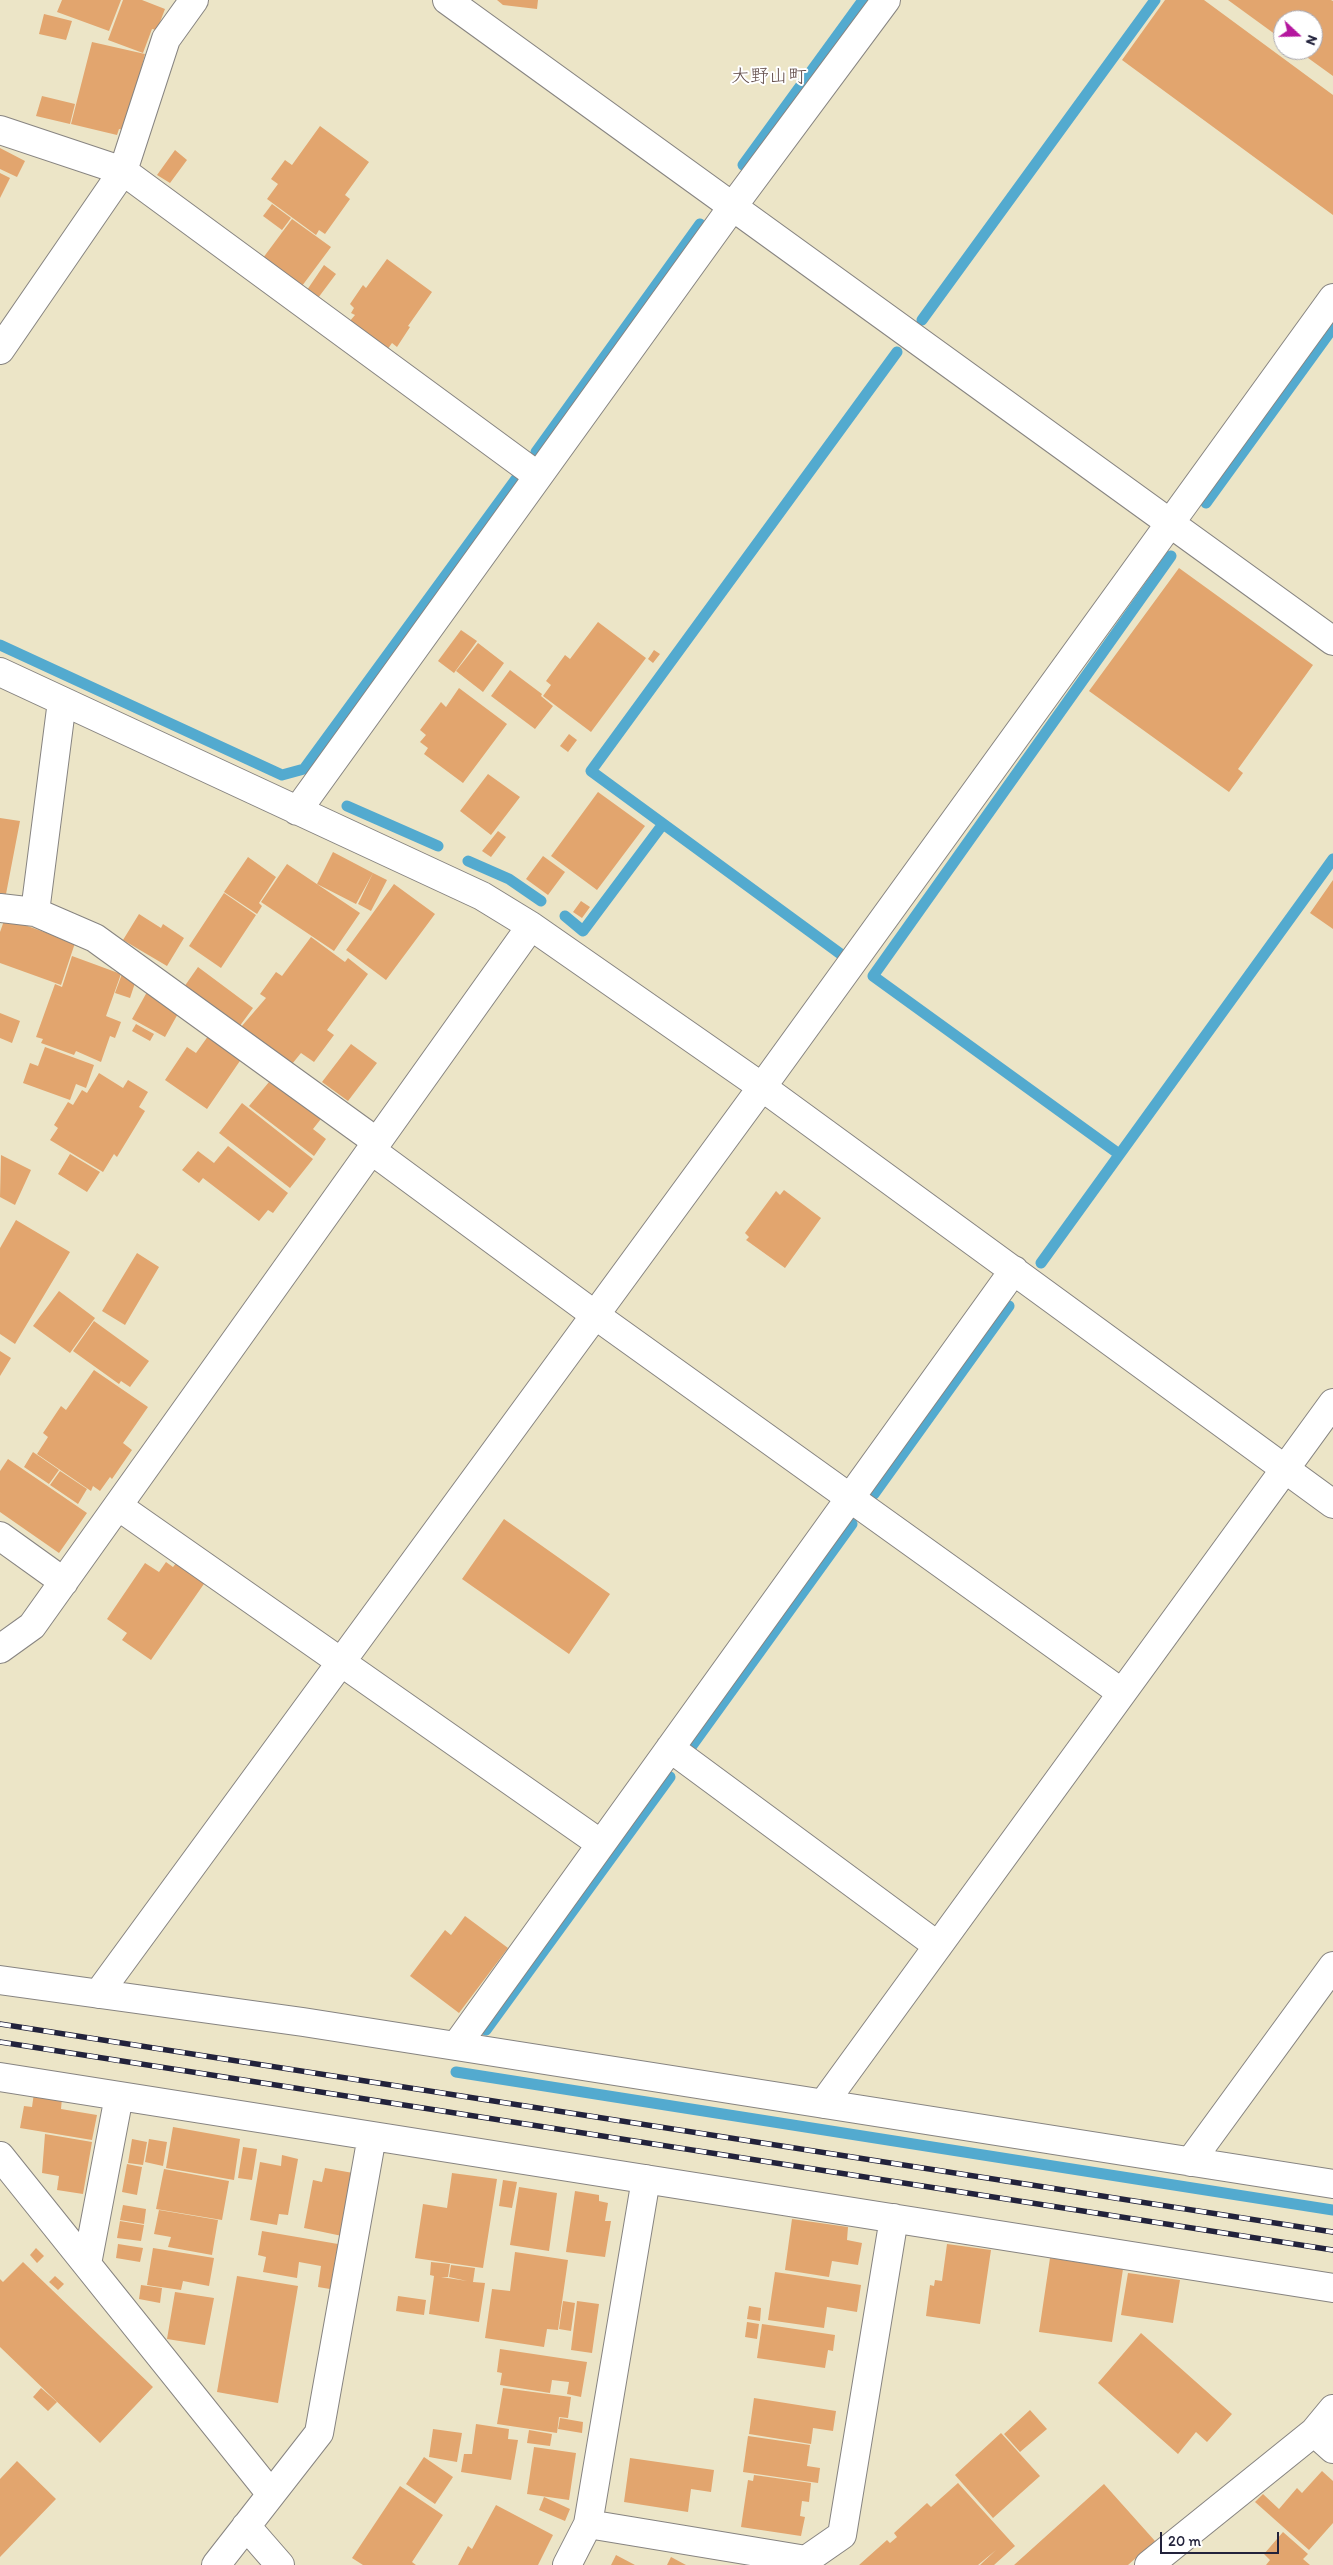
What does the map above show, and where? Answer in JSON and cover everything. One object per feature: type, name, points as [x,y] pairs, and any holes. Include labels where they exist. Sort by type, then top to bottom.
[{"type":"street","points":[[0,350],[123,171],[166,39],[194,0]]},
{"type":"street","points":[[447,0],[1333,641]]},
{"type":"street","points":[[297,811],[733,206],[886,0]]},
{"type":"street","points":[[0,130],[123,171],[538,476]]},
{"type":"street","points":[[98,1994],[762,1087],[1333,298]]},
{"type":"street","points":[[0,672],[482,896],[531,926],[762,1087],[1333,1504]]},
{"type":"street","points":[[34,912],[62,701]]},
{"type":"street","points":[[0,908],[34,912],[95,938],[374,1146],[595,1315],[851,1496],[1122,1694]]},
{"type":"street","points":[[0,1649],[32,1626],[531,926]]},
{"type":"street","points":[[456,2046],[1014,1270]]},
{"type":"street","points":[[823,2104],[1333,1403]]},
{"type":"street","points":[[118,1506],[601,1844]]},
{"type":"street","points":[[0,1536],[64,1582]]},
{"type":"street","points":[[670,1748],[938,1946]]},
{"type":"street","points":[[1190,2162],[1333,1966]]},
{"type":"street","points":[[0,1980],[456,2046],[1333,2184]]},
{"type":"street","points":[[0,2077],[1333,2288]]},
{"type":"street","points":[[86,2264],[119,2096]]},
{"type":"street","points":[[216,2565],[318,2433],[372,2136]]},
{"type":"street","points":[[0,2156],[271,2494]]},
{"type":"street","points":[[567,2565],[588,2524],[646,2179]]},
{"type":"street","points":[[588,2524],[806,2560],[842,2535],[894,2218]]},
{"type":"street","points":[[1149,2565],[1323,2441],[1333,2409]]},
{"type":"street","points":[[246,2526],[280,2565]]},
{"type":"building","points":[[62,0],[121,0],[109,31],[57,12]]},
{"type":"building","points":[[123,0],[142,0],[165,9],[157,30],[152,29],[143,53],[108,40]]},
{"type":"building","points":[[497,0],[538,0],[537,9],[503,5]]},
{"type":"building","points":[[1165,0],[1204,0],[1273,51],[1273,60],[1285,60],[1333,95],[1333,215],[1122,60]]},
{"type":"building","points":[[1228,0],[1333,1],[1333,76],[1311,60],[1323,60],[1323,10],[1273,10],[1273,33]]},
{"type":"building","points":[[44,14],[72,21],[66,40],[39,34]]},
{"type":"building","points":[[92,42],[145,54],[125,130],[119,129],[117,135],[71,124]]},
{"type":"building","points":[[42,96],[75,104],[70,124],[36,116]]},
{"type":"building","points":[[320,126],[369,162],[345,195],[350,199],[325,234],[319,230],[316,235],[267,199],[278,184],[271,179],[285,160],[292,165]]},
{"type":"building","points":[[0,148],[25,161],[17,177],[0,169]]},
{"type":"building","points":[[175,150],[187,160],[170,183],[157,175]]},
{"type":"building","points":[[0,173],[10,178],[0,198]]},
{"type":"building","points":[[272,204],[291,218],[282,230],[263,216]]},
{"type":"building","points":[[292,219],[331,247],[302,286],[263,258]]},
{"type":"building","points":[[387,259],[432,292],[408,326],[410,327],[397,347],[392,343],[387,350],[349,322],[355,315],[351,313],[354,308],[350,304],[363,285],[366,288]]},
{"type":"building","points":[[324,265],[336,274],[318,298],[307,290]]},
{"type":"building","points":[[1179,568],[1313,665],[1238,769],[1243,773],[1229,792],[1089,691]]},
{"type":"building","points":[[598,622],[646,658],[591,732],[543,696],[551,685],[546,681],[565,655],[570,659]]},
{"type":"building","points":[[461,630],[477,641],[454,673],[438,661]]},
{"type":"building","points":[[478,643],[504,663],[483,692],[456,671]]},
{"type":"building","points":[[654,650],[660,654],[653,663],[648,659]]},
{"type":"building","points":[[510,670],[542,694],[541,696],[553,706],[535,729],[491,696]]},
{"type":"building","points":[[459,688],[507,724],[463,783],[424,754],[428,748],[420,742],[426,735],[420,730],[441,702],[446,707]]},
{"type":"building","points":[[569,734],[577,740],[568,752],[560,746]]},
{"type":"building","points":[[488,774],[520,797],[491,835],[460,811]]},
{"type":"building","points":[[598,792],[645,826],[597,890],[551,856]]},
{"type":"building","points":[[0,818],[20,821],[6,894],[0,893]]},
{"type":"building","points":[[498,831],[506,837],[491,857],[482,851]]},
{"type":"building","points":[[333,852],[373,873],[356,904],[317,884]]},
{"type":"building","points":[[543,856],[565,872],[548,895],[526,879]]},
{"type":"building","points":[[248,857],[276,877],[259,903],[262,906],[257,914],[224,892]]},
{"type":"building","points":[[287,864],[360,913],[334,951],[261,902]]},
{"type":"building","points":[[373,873],[387,880],[371,911],[358,904]]},
{"type":"building","points":[[1333,880],[1333,929],[1310,913]]},
{"type":"building","points":[[394,884],[435,914],[386,980],[346,950]]},
{"type":"building","points":[[224,893],[256,915],[221,968],[189,946]]},
{"type":"building","points":[[581,901],[590,907],[582,918],[573,912]]},
{"type":"building","points":[[139,914],[161,928],[163,924],[184,938],[167,966],[123,940]]},
{"type":"building","points":[[5,918],[75,943],[61,985],[0,963],[0,932]]},
{"type":"building","points":[[311,937],[345,962],[348,958],[368,974],[327,1030],[334,1035],[314,1062],[301,1053],[292,1064],[241,1027],[266,998],[260,994],[276,972],[282,976]]},
{"type":"building","points":[[72,956],[121,974],[106,1016],[121,1022],[115,1038],[110,1036],[101,1062],[76,1051],[74,1055],[41,1043],[43,1039],[36,1037],[55,984],[62,987]]},
{"type":"building","points":[[198,967],[253,1008],[239,1027],[184,987]]},
{"type":"building","points":[[122,974],[136,980],[130,998],[115,993]]},
{"type":"building","points":[[147,992],[180,1010],[165,1037],[132,1019]]},
{"type":"building","points":[[0,1013],[20,1021],[12,1043],[0,1038]]},
{"type":"building","points":[[136,1024],[154,1034],[150,1041],[132,1031]]},
{"type":"building","points":[[211,1032],[244,1055],[207,1109],[165,1080],[187,1047],[196,1053]]},
{"type":"building","points":[[351,1044],[377,1063],[348,1101],[322,1082]]},
{"type":"building","points":[[45,1047],[94,1065],[86,1088],[76,1084],[70,1100],[23,1083],[30,1063],[38,1066]]},
{"type":"building","points":[[99,1073],[123,1088],[128,1080],[148,1092],[139,1107],[145,1111],[117,1157],[114,1154],[103,1172],[50,1140],[58,1128],[54,1125],[68,1102],[73,1105],[82,1090],[87,1093]]},
{"type":"building","points":[[274,1076],[324,1115],[313,1129],[326,1139],[314,1156],[249,1106]]},
{"type":"building","points":[[242,1103],[313,1159],[290,1188],[219,1133]]},
{"type":"building","points":[[228,1146],[288,1193],[273,1213],[268,1210],[259,1221],[203,1178],[199,1183],[182,1170],[198,1151],[214,1163]]},
{"type":"building","points":[[70,1154],[100,1172],[87,1192],[58,1174]]},
{"type":"building","points":[[1,1155],[31,1170],[15,1205],[0,1197]]},
{"type":"building","points":[[784,1190],[821,1218],[785,1268],[746,1240],[749,1237],[745,1233],[776,1191],[780,1195]]},
{"type":"building","points":[[16,1220],[70,1252],[15,1344],[0,1334],[0,1248]]},
{"type":"building","points":[[137,1253],[159,1267],[125,1325],[102,1311]]},
{"type":"building","points":[[59,1291],[95,1318],[70,1353],[33,1326]]},
{"type":"building","points":[[94,1321],[149,1361],[130,1387],[121,1381],[119,1384],[73,1351]]},
{"type":"building","points":[[0,1351],[11,1358],[0,1376]]},
{"type":"building","points":[[94,1370],[148,1407],[123,1443],[132,1450],[112,1479],[110,1477],[100,1491],[93,1486],[91,1491],[37,1454],[48,1437],[43,1433],[61,1406],[66,1410]]},
{"type":"building","points":[[33,1452],[59,1470],[49,1484],[24,1467]]},
{"type":"building","points":[[8,1459],[87,1513],[59,1553],[0,1512],[0,1471]]},
{"type":"building","points":[[60,1471],[87,1489],[78,1504],[50,1485]]},
{"type":"building","points":[[504,1519],[610,1594],[569,1654],[462,1579]]},
{"type":"building","points":[[166,1562],[173,1567],[177,1562],[206,1581],[151,1660],[122,1640],[127,1633],[107,1619],[145,1563],[159,1572]]},
{"type":"building","points":[[465,1916],[508,1948],[459,2013],[410,1976],[445,1930],[451,1935]]},
{"type":"building","points":[[34,2093],[62,2098],[61,2109],[97,2115],[92,2140],[20,2128],[24,2106],[32,2107]]},
{"type":"building","points":[[173,2127],[240,2139],[234,2180],[166,2168]]},
{"type":"building","points":[[45,2134],[92,2142],[83,2194],[57,2190],[59,2176],[42,2173]]},
{"type":"building","points":[[132,2139],[147,2142],[143,2165],[128,2163]]},
{"type":"building","points":[[149,2139],[167,2142],[163,2166],[145,2162]]},
{"type":"building","points":[[243,2147],[257,2149],[252,2180],[238,2178]]},
{"type":"building","points":[[282,2155],[298,2159],[288,2215],[279,2214],[277,2225],[250,2220],[260,2162],[281,2166]]},
{"type":"building","points":[[127,2164],[142,2167],[137,2195],[122,2192]]},
{"type":"building","points":[[325,2168],[353,2173],[342,2236],[304,2228],[313,2180],[322,2182]]},
{"type":"building","points":[[164,2169],[229,2181],[222,2220],[156,2209]]},
{"type":"building","points":[[452,2173],[497,2179],[483,2268],[415,2258],[423,2204],[447,2208]]},
{"type":"building","points":[[503,2180],[517,2182],[512,2208],[499,2206]]},
{"type":"building","points":[[519,2187],[557,2193],[549,2251],[510,2245]]},
{"type":"building","points":[[575,2191],[599,2195],[599,2201],[608,2203],[605,2221],[611,2221],[605,2257],[566,2252]]},
{"type":"building","points":[[123,2205],[146,2209],[144,2224],[120,2220]]},
{"type":"building","points":[[159,2210],[218,2220],[212,2255],[168,2247],[171,2237],[154,2234]]},
{"type":"building","points":[[792,2219],[848,2227],[847,2240],[862,2243],[858,2265],[832,2261],[829,2277],[785,2270]]},
{"type":"building","points":[[120,2221],[144,2225],[141,2241],[117,2238]]},
{"type":"building","points":[[262,2231],[338,2244],[330,2289],[318,2287],[321,2266],[299,2262],[297,2278],[263,2272],[266,2257],[258,2255]]},
{"type":"building","points":[[118,2244],[143,2248],[140,2262],[116,2258]]},
{"type":"building","points":[[947,2244],[991,2250],[980,2324],[926,2316],[930,2285],[934,2286],[935,2280],[942,2281]]},
{"type":"building","points":[[36,2248],[44,2256],[37,2263],[30,2255]]},
{"type":"building","points":[[153,2248],[214,2258],[209,2286],[183,2281],[181,2290],[147,2285]]},
{"type":"building","points":[[515,2252],[568,2260],[558,2330],[547,2329],[544,2347],[485,2338],[492,2289],[510,2291]]},
{"type":"building","points":[[1050,2258],[1123,2269],[1112,2342],[1039,2332]]},
{"type":"building","points":[[23,2262],[153,2387],[100,2443],[0,2347],[0,2279],[3,2282]]},
{"type":"building","points":[[431,2262],[450,2264],[448,2277],[441,2277],[467,2281],[449,2277],[451,2265],[475,2268],[473,2282],[485,2283],[479,2322],[429,2314],[434,2276],[430,2275]]},
{"type":"building","points":[[775,2272],[861,2285],[857,2312],[827,2307],[824,2328],[768,2320]]},
{"type":"building","points":[[1128,2273],[1180,2280],[1173,2323],[1121,2315]]},
{"type":"building","points":[[55,2276],[64,2284],[58,2290],[49,2282]]},
{"type":"building","points":[[237,2276],[298,2286],[278,2403],[217,2392]]},
{"type":"building","points":[[141,2285],[162,2288],[160,2303],[139,2299]]},
{"type":"building","points":[[175,2292],[214,2298],[205,2345],[167,2339]]},
{"type":"building","points":[[398,2296],[426,2300],[424,2315],[396,2311]]},
{"type":"building","points":[[563,2301],[575,2303],[571,2331],[559,2329]]},
{"type":"building","points":[[577,2301],[599,2304],[592,2353],[571,2350]]},
{"type":"building","points":[[749,2306],[761,2308],[760,2321],[747,2319]]},
{"type":"building","points":[[747,2322],[759,2324],[757,2339],[745,2337]]},
{"type":"building","points":[[762,2324],[835,2335],[833,2351],[828,2350],[825,2368],[757,2358]]},
{"type":"building","points":[[1141,2333],[1232,2414],[1207,2442],[1196,2432],[1178,2454],[1098,2383]]},
{"type":"building","points":[[500,2349],[587,2362],[581,2397],[567,2394],[569,2382],[552,2380],[550,2393],[500,2385],[502,2373],[497,2372]]},
{"type":"building","points":[[41,2388],[57,2402],[48,2411],[33,2397]]},
{"type":"building","points":[[503,2388],[571,2397],[568,2418],[559,2417],[557,2433],[497,2424]]},
{"type":"building","points":[[754,2398],[836,2411],[833,2431],[813,2428],[811,2444],[749,2434]]},
{"type":"building","points":[[1030,2410],[1047,2429],[1020,2452],[1004,2434]]},
{"type":"building","points":[[560,2418],[583,2422],[582,2433],[558,2429]]},
{"type":"building","points":[[476,2424],[509,2429],[508,2439],[518,2440],[511,2480],[461,2472],[464,2454],[472,2454]]},
{"type":"building","points":[[433,2429],[462,2433],[457,2462],[429,2457]]},
{"type":"building","points":[[529,2430],[552,2434],[550,2446],[527,2443]]},
{"type":"building","points":[[1001,2433],[1040,2476],[993,2518],[955,2475]]},
{"type":"building","points":[[748,2436],[810,2445],[807,2466],[820,2468],[818,2483],[743,2472]]},
{"type":"building","points":[[534,2447],[576,2453],[569,2500],[527,2494]]},
{"type":"building","points":[[424,2457],[453,2477],[435,2504],[406,2484]]},
{"type":"building","points":[[630,2458],[714,2470],[711,2492],[691,2489],[688,2512],[624,2502]]},
{"type":"building","points":[[17,2461],[56,2499],[0,2557],[0,2479]]},
{"type":"building","points":[[1322,2471],[1333,2481],[1333,2523],[1309,2550],[1255,2502],[1263,2494],[1279,2509],[1297,2488],[1302,2493]]},
{"type":"building","points":[[754,2475],[811,2483],[809,2502],[802,2501],[800,2516],[805,2517],[801,2536],[741,2527],[748,2480],[753,2481]]},
{"type":"building","points":[[958,2483],[1015,2546],[994,2565],[980,2565],[996,2550],[978,2565],[859,2565],[887,2540],[890,2543],[897,2537],[894,2533],[927,2503],[931,2507]]},
{"type":"building","points":[[1104,2484],[1155,2541],[1128,2565],[1014,2565]]},
{"type":"building","points":[[400,2486],[443,2515],[412,2562],[416,2565],[363,2565],[352,2558]]},
{"type":"building","points":[[544,2497],[570,2509],[565,2521],[539,2510]]},
{"type":"building","points":[[496,2505],[553,2535],[538,2565],[458,2565],[468,2546],[472,2549]]},
{"type":"building","points":[[1283,2532],[1308,2554],[1303,2559],[1310,2565],[1266,2565],[1270,2560],[1264,2554]]},
{"type":"building","points":[[616,2555],[635,2565],[611,2565]]},
{"type":"building","points":[[671,2557],[686,2565],[667,2565]]},
{"type":"waterway","points":[[743,165],[863,0]]},
{"type":"waterway","points":[[922,320],[1155,0]]},
{"type":"waterway","points":[[536,452],[700,224]]},
{"type":"waterway","points":[[1206,503],[1333,328]]},
{"type":"waterway","points":[[842,955],[591,771],[897,352]]},
{"type":"waterway","points":[[0,645],[282,775],[304,769],[516,479]]},
{"type":"waterway","points":[[1119,1154],[873,976],[1171,556]]},
{"type":"waterway","points":[[347,806],[438,846]]},
{"type":"waterway","points":[[565,916],[583,931],[663,824]]},
{"type":"waterway","points":[[1041,1263],[1333,859]]},
{"type":"waterway","points":[[468,861],[509,879],[541,901]]},
{"type":"waterway","points":[[874,1494],[1009,1306]]},
{"type":"waterway","points":[[691,1747],[852,1524]]},
{"type":"waterway","points":[[486,2030],[670,1777]]},
{"type":"waterway","points":[[456,2072],[1333,2210]]},
{"type":"railway","points":[[0,2024],[1333,2232]]},
{"type":"railway","points":[[0,2042],[1333,2250]]},
{"type":"district","name":"大野山町","points":[[769,77]]}]
